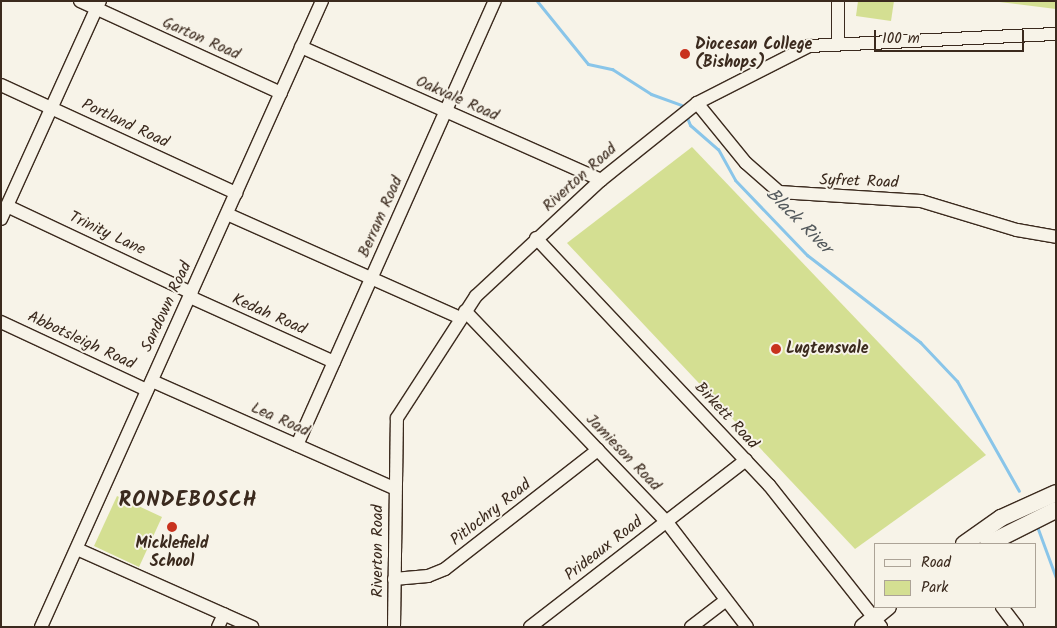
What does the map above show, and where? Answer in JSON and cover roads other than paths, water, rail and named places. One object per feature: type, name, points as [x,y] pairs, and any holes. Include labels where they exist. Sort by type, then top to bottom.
[{"type":"main road","points":[[965,543],[1001,518],[1056,493]]},
{"type":"main road","points":[[990,543],[1056,510]]},
{"type":"street","name":"Garton Road","points":[[80,1],[99,5],[281,93]]},
{"type":"street","name":"Sandown Road","points":[[41,627],[322,1]]},
{"type":"street","name":"Berram Road","points":[[297,446],[496,1]]},
{"type":"street","points":[[838,1],[838,43]]},
{"type":"street","points":[[1,219],[99,5]]},
{"type":"street","name":"Riverton Road","points":[[394,627],[394,488],[397,418],[463,314],[536,238],[600,180],[671,121],[695,104],[797,50],[838,43],[1056,34]]},
{"type":"street","name":"Oakvale Road","points":[[301,47],[600,180]]},
{"type":"street","name":"Portland Road","points":[[1,85],[236,193]]},
{"type":"street","name":"Syfret Road","points":[[695,104],[746,163],[779,192],[921,202],[1017,230],[1056,237]]},
{"type":"street","name":"Trinity Lane","points":[[8,206],[191,295]]},
{"type":"street","name":"Jamieson Road","points":[[226,214],[372,279],[463,314],[666,521],[747,627]]},
{"type":"street","name":"Birkett Road","points":[[536,238],[746,460],[880,617]]},
{"type":"street","name":"Kedah Road","points":[[191,295],[334,362]]},
{"type":"street","name":"Abbotsleigh Road","points":[[1,322],[150,386]]},
{"type":"street","name":"Lea Road","points":[[150,386],[394,488]]},
{"type":"street","name":"Pitlochry Road","points":[[394,579],[428,576],[445,569],[598,450]]},
{"type":"street","name":"Prideaux Road","points":[[530,627],[746,460]]},
{"type":"street","points":[[77,549],[252,627]]},
{"type":"street","points":[[692,627],[726,600]]},
{"type":"street","points":[[1003,608],[1017,627]]},
{"type":"street","points":[[218,627],[224,614]]},
{"type":"waterway","name":"Black River","points":[[537,1],[588,64],[612,69],[651,94],[681,105],[683,110]]},
{"type":"waterway","name":"Black River","points":[[686,115],[690,125],[718,149],[735,180],[807,255],[920,342],[957,381],[1019,491]]},
{"type":"waterway","name":"Black River","points":[[1038,529],[1056,578]]},
{"type":"place","name":"Diocesan College (Bishops)","points":[[685,54]]},
{"type":"place","name":"Lugtensvale","points":[[776,349]]},
{"type":"place","name":"Micklefield School","points":[[172,527]]},
{"type":"district","name":"RONDEBOSCH","points":[[188,501]]}]
